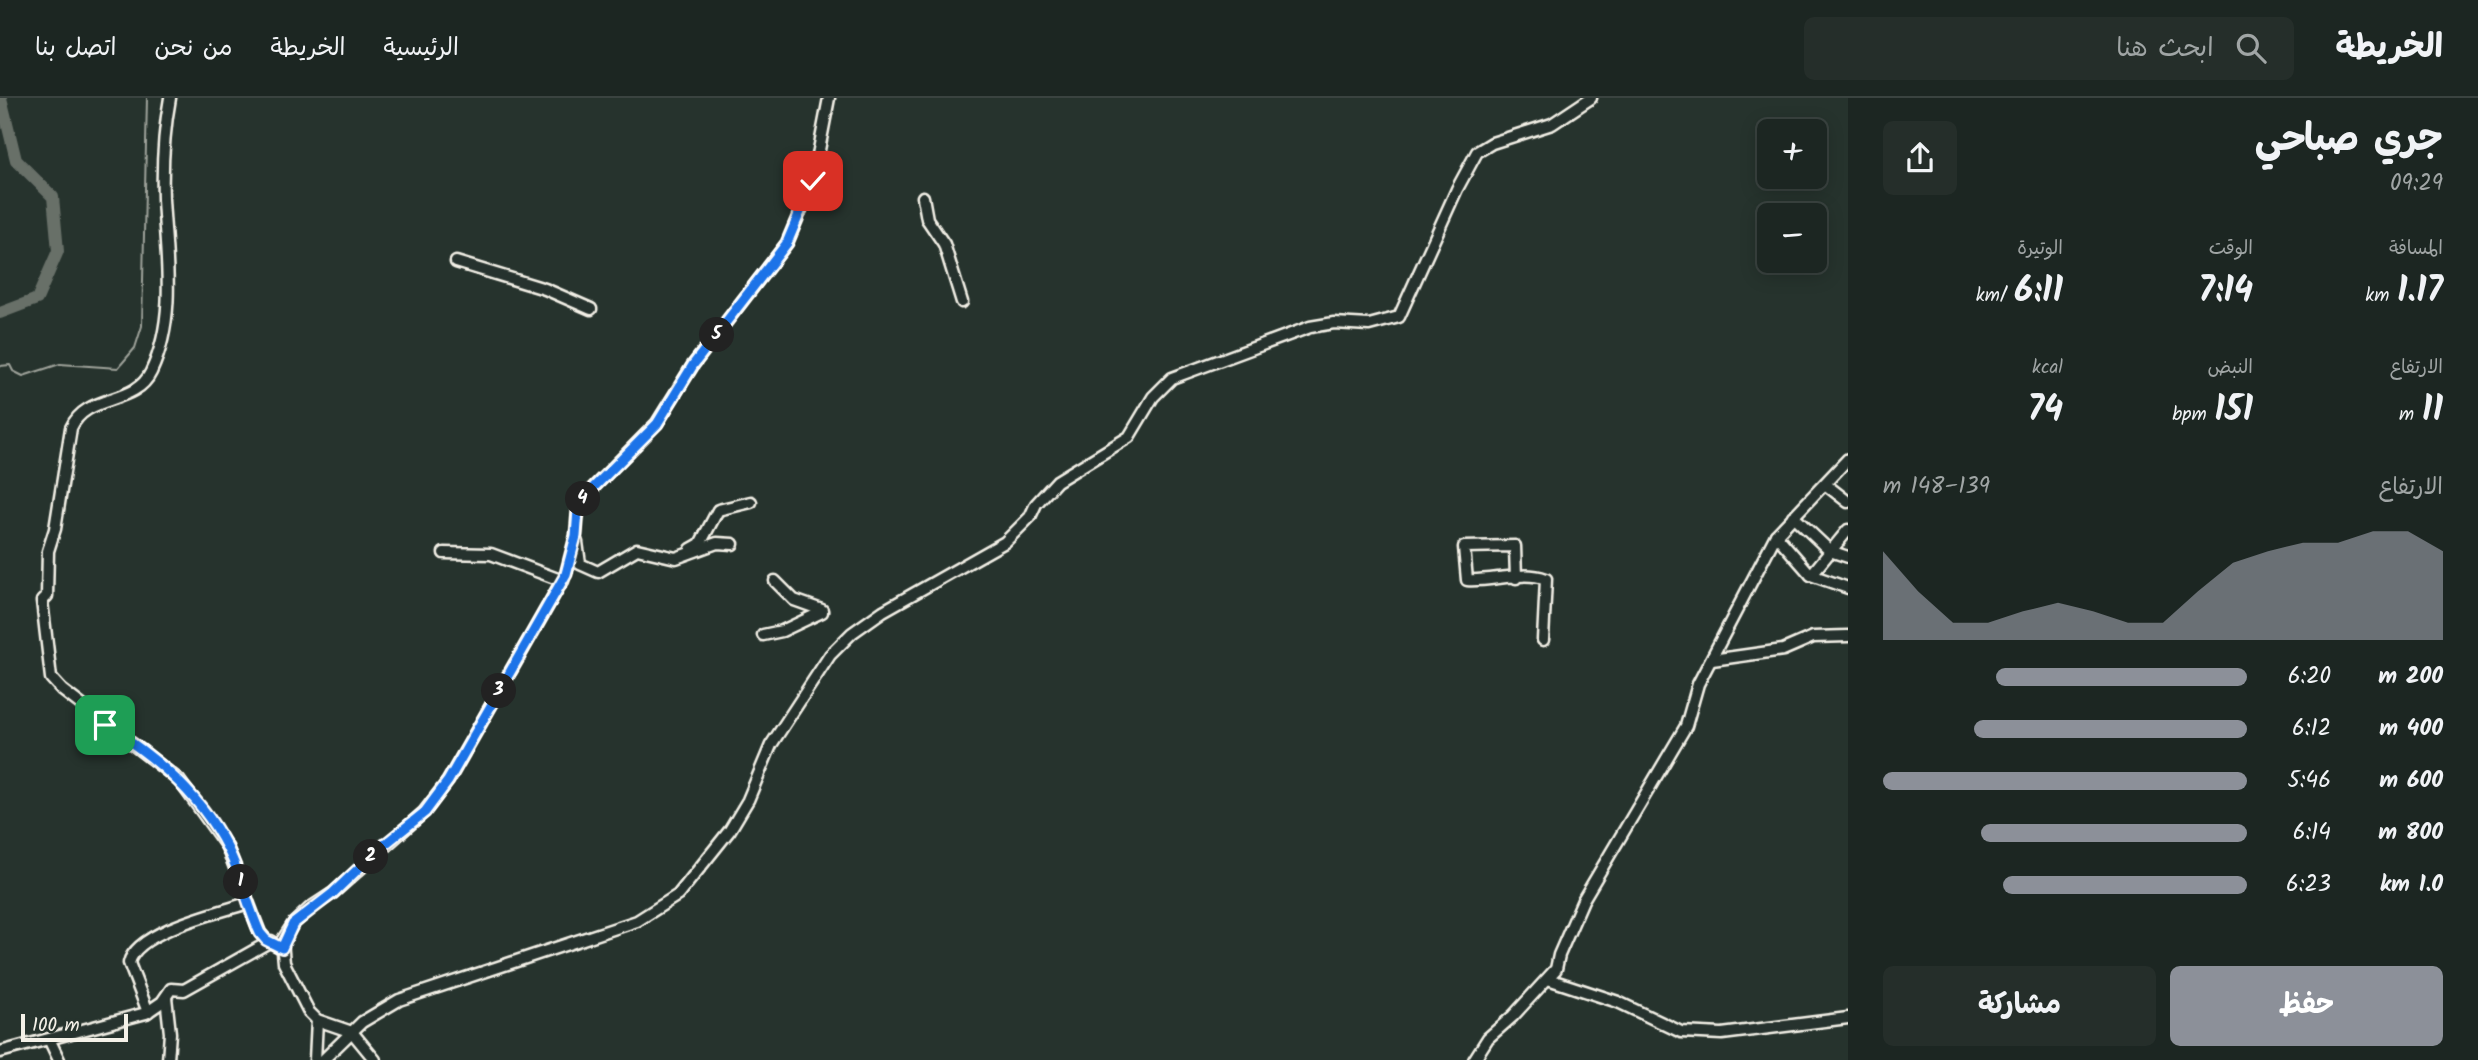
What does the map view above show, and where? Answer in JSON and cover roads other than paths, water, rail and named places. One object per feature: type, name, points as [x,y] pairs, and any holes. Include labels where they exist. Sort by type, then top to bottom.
[{"type":"street","points":[[170,98],[163,193],[169,289],[163,331],[154,365],[144,383],[131,393],[92,407],[76,418],[71,428],[55,529],[48,551],[47,596],[42,601],[46,647],[51,678],[105,725],[158,761],[179,780],[226,847],[260,933],[282,948],[293,984],[317,1020],[315,1060]]},
{"type":"street","points":[[282,948],[293,924],[333,893],[433,802],[464,757],[486,711],[563,581],[576,536],[578,510],[588,491],[657,424],[693,365],[787,243],[813,181],[830,98]]},
{"type":"street","points":[[323,1060],[352,1032],[399,1000],[637,921],[665,906],[678,895],[730,830],[748,800],[771,745],[830,655],[852,633],[883,611],[1005,542],[1030,517],[1036,504],[1057,481],[1129,438],[1157,391],[1176,375],[1310,327],[1334,323],[1369,325],[1399,317],[1457,189],[1477,152],[1492,143],[1552,124],[1591,98]]},
{"type":"street","points":[[923,197],[927,219],[944,244],[961,302]]},
{"type":"street","points":[[456,262],[545,289],[591,309]]},
{"type":"street","points":[[1474,1060],[1488,1038],[1556,969],[1559,955],[1583,900],[1686,726],[1696,688],[1776,535],[1848,459]]},
{"type":"street","points":[[1825,484],[1848,502]]},
{"type":"street","points":[[576,536],[580,564],[598,572],[637,549],[676,558],[701,544],[711,518],[718,510],[751,502]]},
{"type":"street","points":[[1793,516],[1830,551],[1848,557]]},
{"type":"street","points":[[1811,575],[1848,530]]},
{"type":"street","points":[[1776,535],[1811,575],[1848,588]]},
{"type":"street","points":[[683,554],[717,543],[733,544]]},
{"type":"street","points":[[1516,578],[1515,546],[1464,547],[1467,580],[1546,579],[1543,640]]},
{"type":"street","points":[[444,553],[491,554],[563,581]]},
{"type":"street","points":[[763,635],[782,631],[822,611],[794,600],[775,581]]},
{"type":"street","points":[[1712,660],[1783,650],[1813,637],[1848,636]]},
{"type":"street","points":[[148,1012],[128,962],[130,957],[147,939],[248,903]]},
{"type":"street","points":[[0,1052],[50,1041],[148,1012],[173,988],[184,990],[271,941]]},
{"type":"street","points":[[1548,979],[1618,1002],[1681,1032],[1722,1034],[1848,1018]]},
{"type":"street","points":[[166,997],[170,1032],[168,1060]]},
{"type":"street","points":[[317,1020],[352,1032],[375,1060]]},
{"type":"street","points":[[50,1041],[59,1060]]},
{"type":"waterway","points":[[0,313],[37,299],[58,251],[53,197],[16,160],[1,98]]},
{"type":"waterway","points":[[0,366],[10,365],[13,371],[23,376],[60,364],[118,368],[135,348],[142,326],[147,98]]}]
